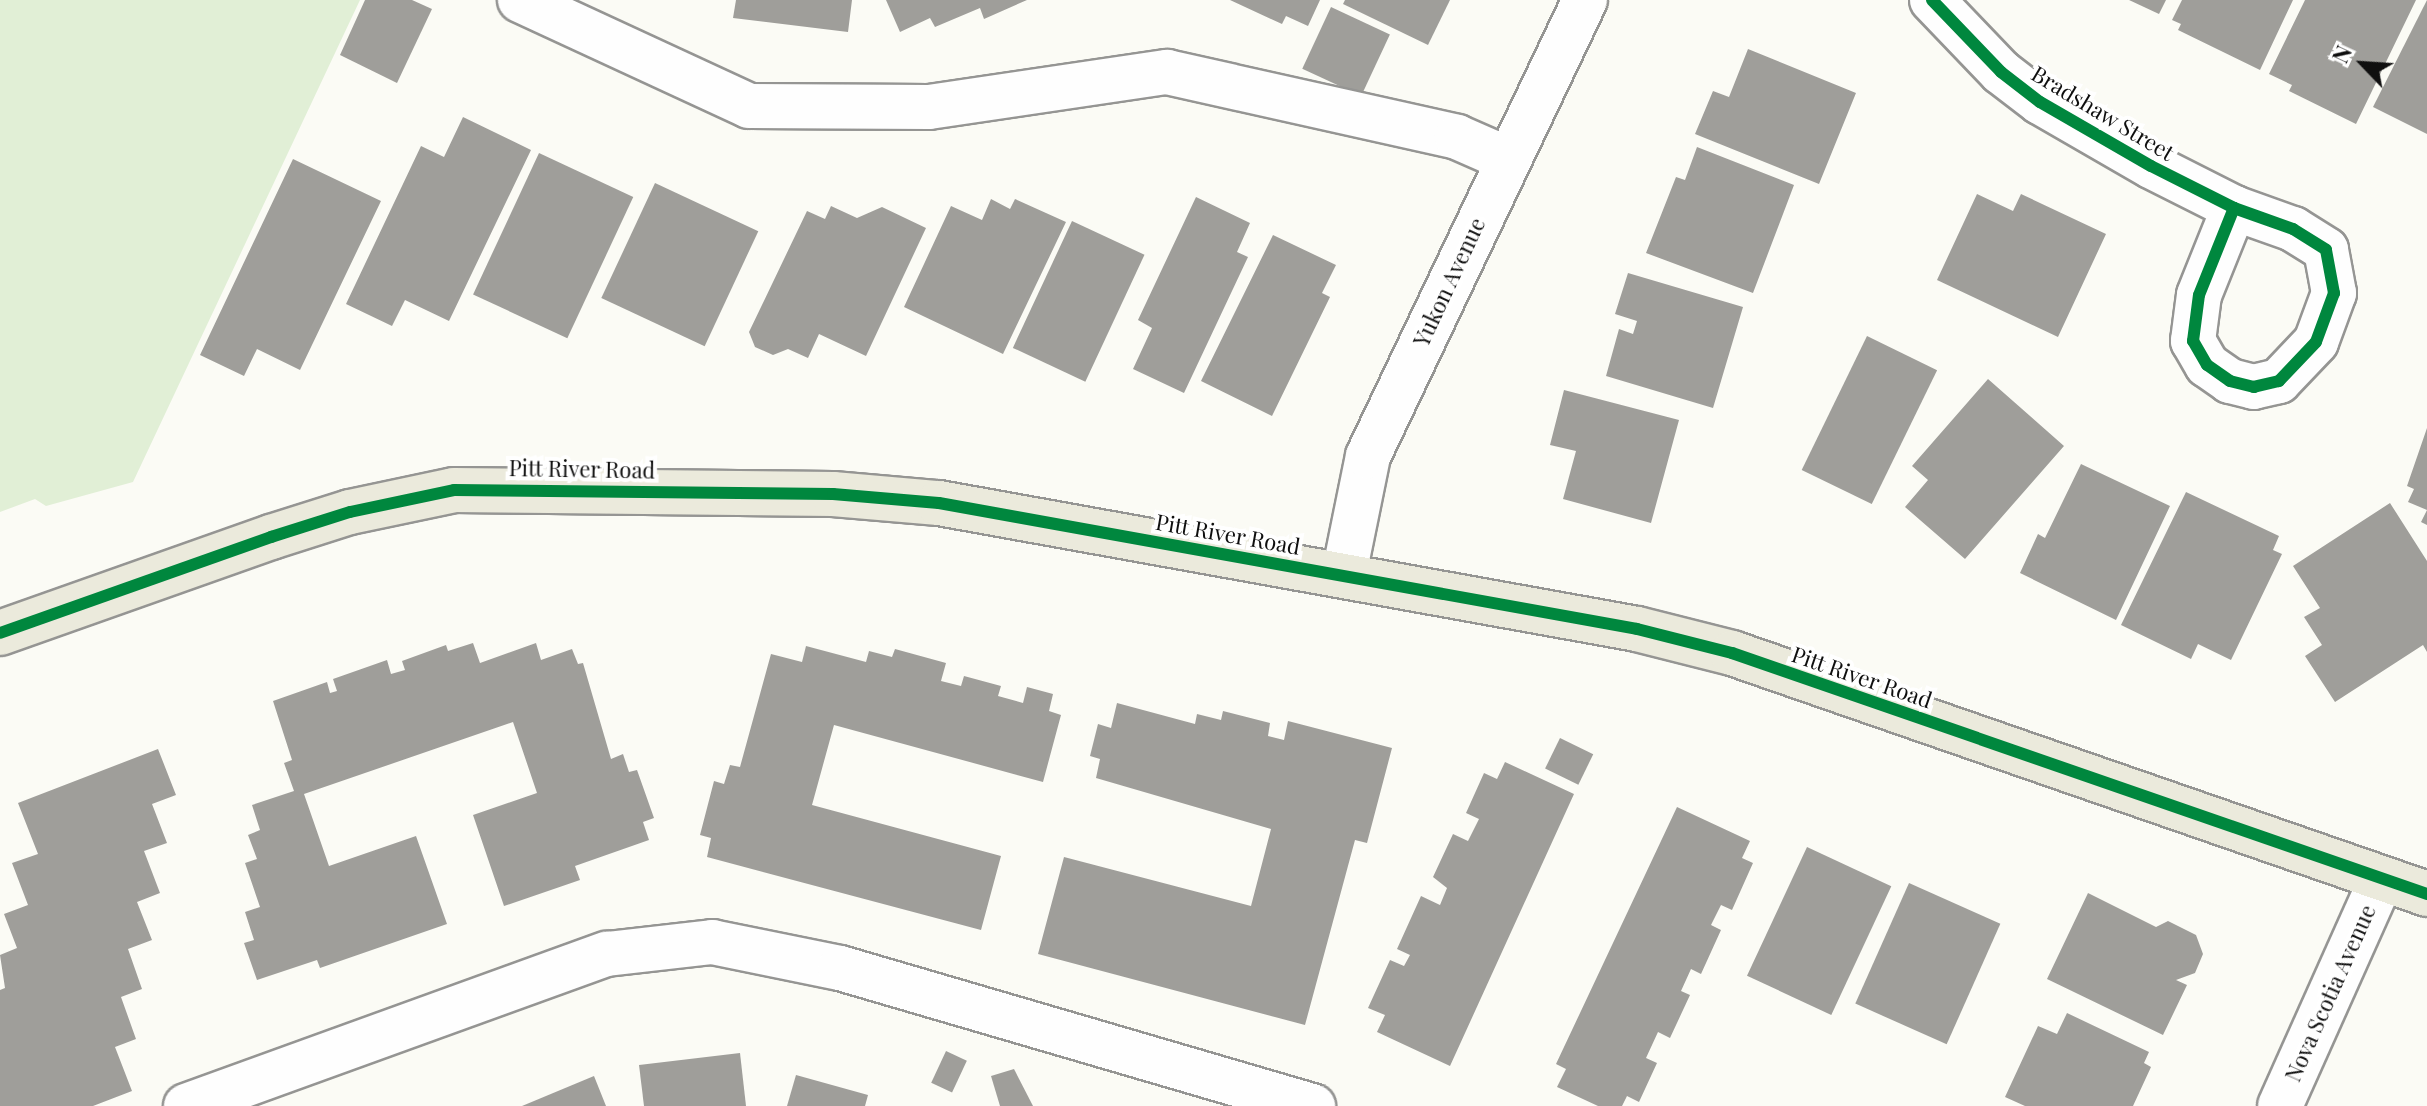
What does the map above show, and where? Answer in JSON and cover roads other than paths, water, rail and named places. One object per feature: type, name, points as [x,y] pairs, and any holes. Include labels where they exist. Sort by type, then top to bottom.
[{"type":"main road","name":"Pitt River Road","points":[[0,633],[350,512],[454,490],[509,487],[833,494],[939,503],[1637,629],[1732,653],[2427,894]]},
{"type":"street","points":[[520,0],[749,106],[929,107],[1167,72],[1457,137],[1507,159]]},
{"type":"street","name":"Yukon Avenue","points":[[1344,574],[1368,456],[1585,0]]},
{"type":"street","name":"Bradshaw Street","points":[[1932,0],[2020,89],[2234,208]]},
{"type":"street","name":"Nova Scotia Avenue","points":[[2280,1106],[2381,880]]},
{"type":"street","points":[[194,1105],[607,954],[712,942],[840,968],[1313,1106]]}]
